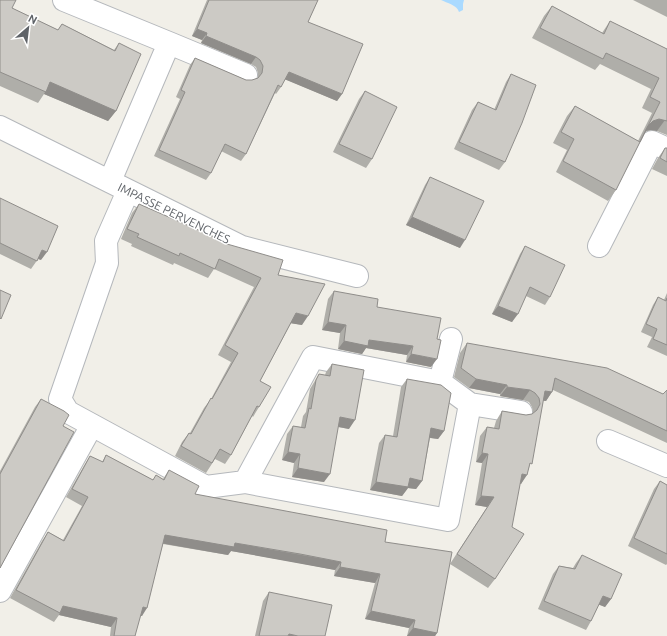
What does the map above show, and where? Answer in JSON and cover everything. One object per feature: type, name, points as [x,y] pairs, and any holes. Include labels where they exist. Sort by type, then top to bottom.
[{"type":"street","points":[[64,0],[246,75]]},
{"type":"street","points":[[169,43],[119,186],[106,241],[107,263],[60,399],[68,412],[206,487],[245,482],[448,520],[470,404]]},
{"type":"street","name":"IMPASSE PERVENCHES","points":[[0,128],[242,247],[357,276]]},
{"type":"street","points":[[599,246],[652,142],[667,149]]},
{"type":"street","points":[[440,382],[450,339]]},
{"type":"street","points":[[245,482],[313,357],[440,382],[470,404],[521,412]]},
{"type":"street","points":[[0,591],[92,425]]},
{"type":"street","points":[[608,441],[667,466]]},
{"type":"water","points":[[441,0],[464,0],[463,10],[459,12],[454,6]]},
{"type":"building","points":[[0,0],[16,0],[12,8],[58,30],[62,24],[115,51],[119,43],[141,54],[116,111],[50,82],[46,92],[0,72]]},
{"type":"building","points":[[209,0],[318,0],[308,22],[363,44],[342,94],[289,72],[281,87],[278,85],[246,154],[225,144],[211,173],[159,150],[185,92],[181,90],[195,58],[246,80],[258,78],[262,73],[263,66],[260,60],[256,57],[206,36],[207,33],[197,29]]},
{"type":"building","points":[[552,6],[604,34],[610,21],[667,49],[667,121],[659,119],[653,121],[648,126],[660,102],[650,97],[659,78],[606,53],[603,59],[540,28]]},
{"type":"building","points":[[511,74],[536,85],[522,123],[505,162],[459,142],[478,102],[496,110]]},
{"type":"building","points":[[365,91],[397,107],[372,159],[339,144]]},
{"type":"building","points":[[575,106],[640,142],[616,190],[563,161],[574,139],[561,132]]},
{"type":"building","points":[[665,148],[667,148],[667,162],[660,158]]},
{"type":"building","points":[[430,177],[484,201],[465,240],[412,217]]},
{"type":"building","points":[[0,198],[58,226],[47,252],[42,250],[37,261],[0,243]]},
{"type":"building","points":[[139,204],[228,243],[227,244],[283,260],[278,275],[325,284],[308,316],[296,313],[260,381],[271,387],[259,407],[257,406],[231,455],[220,449],[212,463],[181,446],[189,433],[191,434],[238,353],[225,345],[261,278],[219,259],[215,269],[180,253],[179,256],[137,237],[139,234],[127,229]]},
{"type":"building","points":[[525,246],[565,265],[550,297],[530,287],[518,314],[498,306]]},
{"type":"building","points":[[0,290],[11,295],[1,319],[0,318]]},
{"type":"building","points":[[334,291],[378,299],[377,307],[441,318],[437,339],[441,340],[437,359],[411,354],[413,346],[369,340],[368,346],[344,341],[346,325],[328,322]]},
{"type":"building","points":[[658,297],[666,301],[667,298],[667,345],[653,339],[657,329],[646,324]]},
{"type":"building","points":[[467,343],[607,368],[663,394],[667,390],[667,431],[555,378],[552,392],[545,391],[532,464],[530,463],[527,475],[522,474],[512,527],[524,534],[495,579],[457,554],[494,497],[481,496],[488,454],[482,453],[487,427],[499,429],[502,411],[526,415],[532,414],[537,410],[540,404],[539,398],[530,390],[507,387],[507,385],[476,379],[461,368]]},
{"type":"building","points":[[332,364],[364,370],[355,420],[340,417],[330,474],[298,468],[300,454],[288,452],[293,426],[305,428],[309,408],[311,409],[316,380],[319,374],[330,376]]},
{"type":"building","points":[[407,379],[441,385],[451,393],[444,431],[431,428],[422,481],[410,478],[408,487],[376,482],[385,435],[397,437]]},
{"type":"building","points":[[41,399],[69,415],[63,426],[74,432],[0,568],[0,474]]},
{"type":"building","points":[[106,455],[153,480],[156,475],[164,480],[169,470],[199,486],[195,494],[387,530],[385,542],[452,552],[437,633],[413,628],[415,620],[371,611],[380,574],[340,567],[341,562],[300,554],[235,543],[234,547],[165,535],[147,608],[143,607],[135,636],[114,636],[117,618],[63,606],[60,613],[16,590],[48,532],[64,541],[88,497],[72,489],[90,456],[103,462]]},
{"type":"building","points":[[660,481],[667,485],[667,554],[634,538]]},
{"type":"building","points":[[582,555],[622,574],[611,599],[603,596],[591,621],[544,601],[559,566],[575,569]]},
{"type":"building","points":[[269,592],[332,605],[325,636],[298,636],[289,634],[288,636],[259,636]]}]
